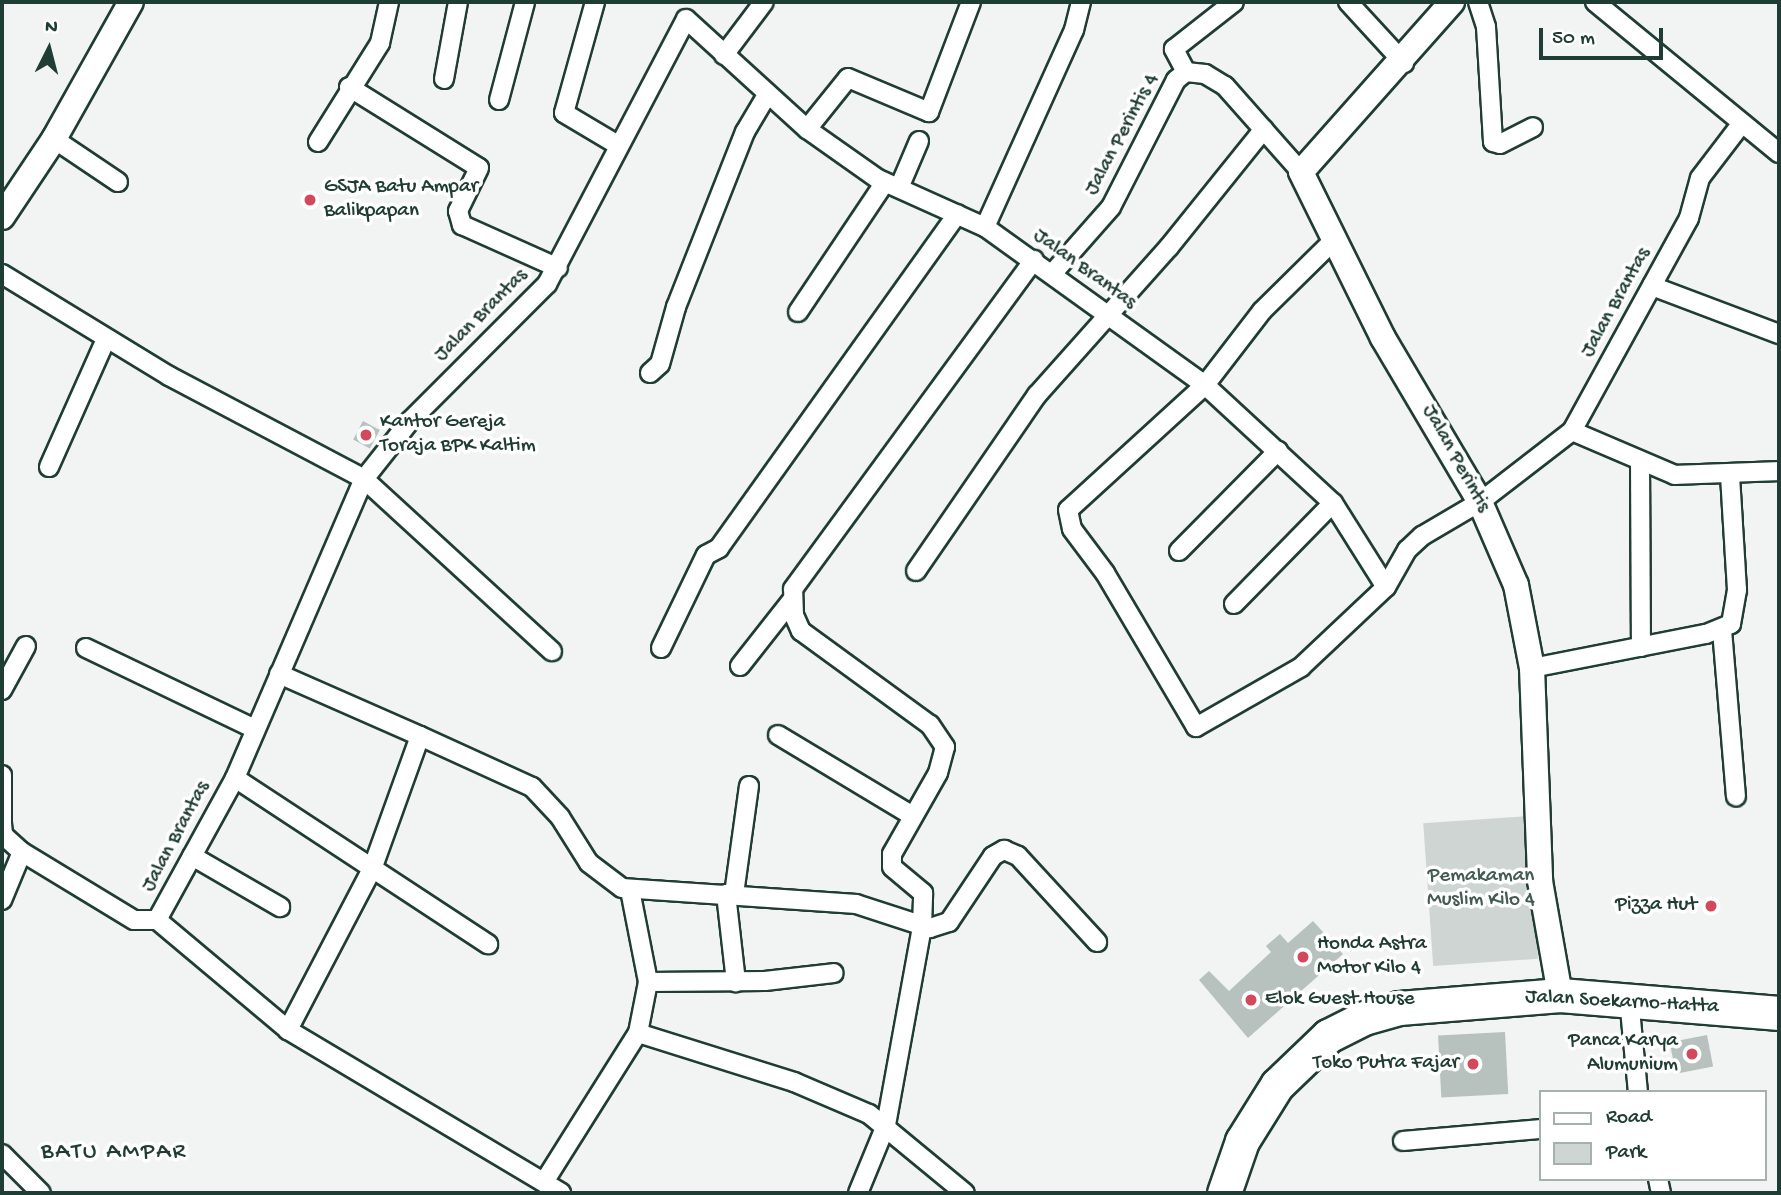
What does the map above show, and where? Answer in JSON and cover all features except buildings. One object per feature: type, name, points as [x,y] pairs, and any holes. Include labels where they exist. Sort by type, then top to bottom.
[{"type":"highway","name":"Jalan Soekarno-Hatta","points":[[1224,1193],[1261,1108],[1298,1060],[1328,1036],[1399,1008],[1560,995],[1779,1013]]},
{"type":"street","points":[[2,217],[54,139],[131,2]]},
{"type":"street","points":[[318,142],[349,87],[380,43],[388,2]]},
{"type":"street","points":[[444,79],[458,2]]},
{"type":"street","points":[[499,100],[525,2]]},
{"type":"street","points":[[595,2],[564,113],[618,145]]},
{"type":"street","points":[[724,55],[764,2]]},
{"type":"street","points":[[807,129],[848,78],[929,112],[971,2]]},
{"type":"street","points":[[985,227],[1081,2]]},
{"type":"street","points":[[1186,72],[1174,50],[1234,2]]},
{"type":"street","points":[[1349,2],[1404,62]]},
{"type":"street","points":[[1301,172],[1404,62],[1452,2]]},
{"type":"street","points":[[1478,2],[1486,27],[1493,142],[1500,144],[1533,127]]},
{"type":"street","points":[[1595,2],[1779,153]]},
{"type":"street","name":"Jalan Brantas","points":[[561,1193],[288,1030],[157,920],[234,778],[364,479],[410,421],[531,303],[558,268],[688,11],[724,55],[807,129],[892,185],[985,227],[1034,260],[1104,316],[1205,385],[1333,503],[1386,587],[1407,550],[1422,536],[1480,502],[1572,431],[1689,218],[1700,178],[1742,124]]},
{"type":"street","name":"Jalan Perintis 4","points":[[1052,274],[1111,207],[1170,91],[1186,72],[1205,74],[1226,86],[1301,172]]},
{"type":"street","points":[[349,87],[480,168],[458,211],[462,225],[558,268]]},
{"type":"street","points":[[650,373],[660,364],[676,307],[745,132],[767,95]]},
{"type":"street","points":[[916,571],[1037,395],[1104,316],[1169,247],[1264,129]]},
{"type":"street","points":[[54,139],[118,182]]},
{"type":"street","points":[[798,312],[892,185],[919,141]]},
{"type":"street","name":"Jalan Perintis","points":[[1301,172],[1333,241],[1480,502],[1516,584],[1532,668],[1540,881],[1560,995]]},
{"type":"street","points":[[661,648],[706,555],[719,548],[957,214]]},
{"type":"street","points":[[1333,241],[1262,311],[1205,385],[1068,510],[1072,529],[1105,573],[1196,727],[1301,667],[1386,587]]},
{"type":"street","points":[[740,666],[792,600],[798,579],[1034,260]]},
{"type":"street","points":[[2,274],[106,340],[364,479],[551,651]]},
{"type":"street","points":[[1652,286],[1779,334]]},
{"type":"street","points":[[49,467],[106,340]]},
{"type":"street","points":[[1572,431],[1675,475],[1730,477],[1779,471]]},
{"type":"street","points":[[1179,551],[1278,451]]},
{"type":"street","points":[[1640,462],[1636,564],[1642,647]]},
{"type":"street","points":[[1532,668],[1722,630],[1736,616],[1730,477]]},
{"type":"street","points":[[1234,604],[1333,503]]},
{"type":"street","points":[[792,600],[801,631],[818,647],[943,739],[941,766],[891,863],[923,893],[922,927],[886,1125],[858,1193]]},
{"type":"street","points":[[1722,630],[1736,796]]},
{"type":"street","points":[[2,690],[26,646]]},
{"type":"street","points":[[86,648],[255,729]]},
{"type":"street","points":[[279,674],[532,787],[552,805],[598,873],[630,890],[730,894],[864,905],[922,927],[949,922],[993,856],[1004,850],[1018,856],[1097,942]]},
{"type":"street","points":[[288,1030],[372,869],[420,736]]},
{"type":"street","points":[[778,736],[913,816]]},
{"type":"street","points":[[2,775],[3,835],[22,852],[134,920],[157,920]]},
{"type":"street","points":[[234,778],[488,944]]},
{"type":"street","points":[[736,982],[730,894],[749,786]]},
{"type":"street","points":[[2,900],[22,852]]},
{"type":"street","points":[[192,856],[280,907]]},
{"type":"street","points":[[544,1182],[638,1032],[648,982],[630,890]]},
{"type":"street","points":[[648,982],[736,982],[834,973]]},
{"type":"street","points":[[1629,999],[1638,1090]]},
{"type":"street","points":[[638,1032],[819,1091],[886,1125],[965,1193]]},
{"type":"street","points":[[1403,1141],[1540,1129]]},
{"type":"street","points":[[2,1154],[41,1193]]},
{"type":"green space","name":"Pemakaman Muslim Kilo 4","points":[[1528,816],[1538,959],[1433,966],[1423,823]]},
{"type":"place","name":"GSJA Batu Ampar Balikpapan","points":[[310,200]]},
{"type":"place","name":"Kantor Gereja Toraja BPK Kaltim","points":[[366,435]]},
{"type":"place","name":"Pizza Hut","points":[[1711,906]]},
{"type":"place","name":"Honda Astra Motor Kilo 4","points":[[1303,957]]},
{"type":"place","name":"Elok Guest House","points":[[1251,1000]]},
{"type":"place","name":"Panca Karya Alumunium","points":[[1692,1054]]},
{"type":"place","name":"Toko Putra Fajar","points":[[1473,1064]]},
{"type":"district","name":"BATU AMPAR","points":[[114,1153]]}]
